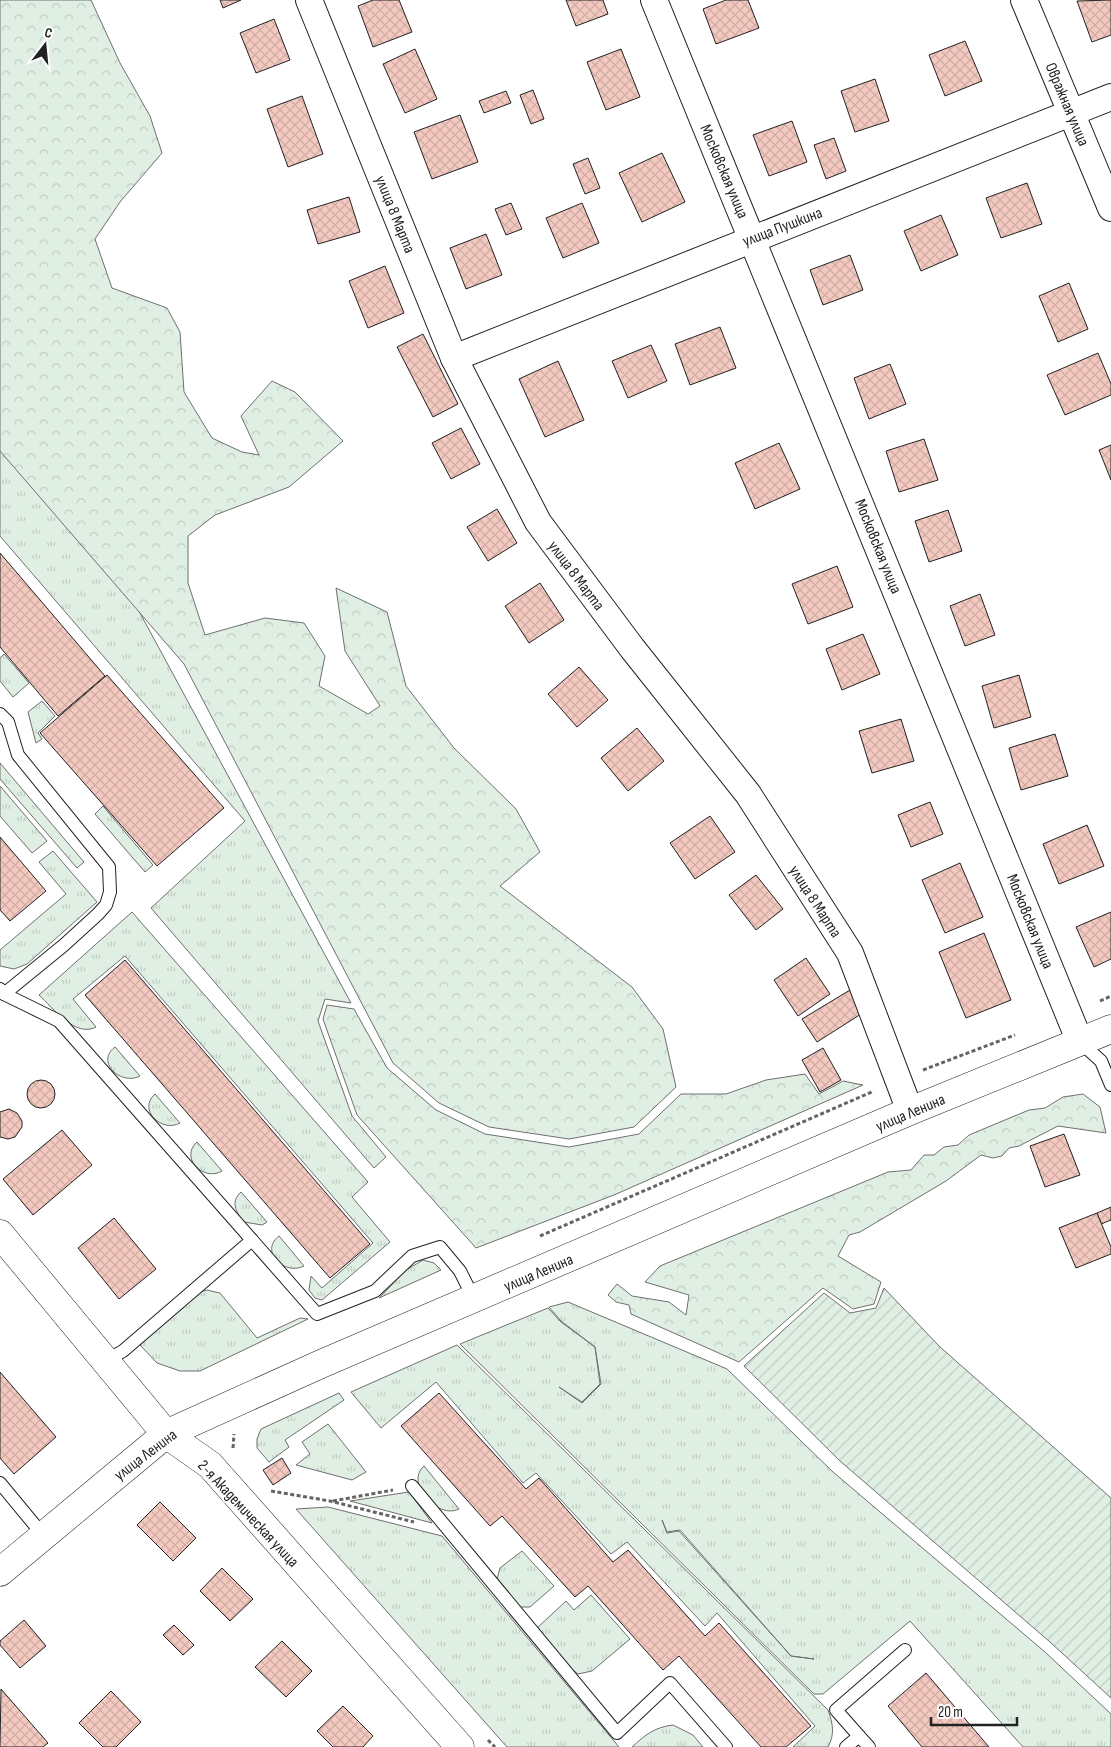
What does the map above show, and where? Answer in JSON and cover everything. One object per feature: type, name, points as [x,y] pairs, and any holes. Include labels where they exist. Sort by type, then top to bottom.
[{"type":"main road","name":"улица Ленина","points":[[0,1572],[166,1434],[321,1364],[910,1111],[1111,1029]]},
{"type":"main road","name":"2-я Академическая улица","points":[[0,1234],[166,1434],[210,1466],[471,1740]]},
{"type":"street","name":"улица 8 Марта","points":[[309,0],[454,358],[538,522],[632,648],[748,794],[850,953],[910,1111]]},
{"type":"street","name":"Московская улица","points":[[654,0],[753,238],[1080,1042]]},
{"type":"street","name":"Овражная улица","points":[[1024,0],[1111,208]]},
{"type":"street","name":"улица Пушкина","points":[[454,358],[1111,97]]},
{"type":"lane","points":[[0,714],[8,722],[18,755],[109,867],[110,892],[106,905],[98,914],[64,945],[2,991],[59,1021],[317,1314],[375,1291],[412,1256],[440,1247],[460,1271],[474,1299]]},
{"type":"lane","name":"Московская улица","points":[[1080,1042],[1101,1061],[1111,1085]]},
{"type":"lane","points":[[105,1360],[123,1351],[252,1240]]},
{"type":"lane","points":[[0,1483],[43,1536]]},
{"type":"lane","points":[[412,1486],[616,1733],[670,1683],[726,1747]]},
{"type":"lane","points":[[869,1747],[836,1710],[905,1650]]},
{"type":"lane","points":[[846,1747],[859,1736]]},
{"type":"path","points":[[233,1450],[234,1432]]},
{"type":"path","points":[[330,1501],[412,1486]]},
{"type":"path","points":[[272,1497],[266,1490],[330,1501],[450,1531]]},
{"type":"path","points":[[471,1740],[495,1747]]},
{"type":"green space","points":[[0,0],[91,0],[120,63],[150,116],[162,153],[120,202],[95,239],[112,288],[167,308],[180,332],[184,392],[212,438],[242,452],[259,455],[241,416],[272,381],[295,392],[343,441],[289,487],[215,515],[188,536],[188,583],[205,635],[265,618],[304,623],[325,656],[319,686],[368,714],[380,706],[345,651],[336,588],[387,612],[406,686],[454,748],[516,809],[540,852],[500,886],[632,987],[663,1029],[676,1087],[634,1127],[569,1139],[489,1127],[439,1103],[393,1063],[184,664],[0,451]]},
{"type":"green space","points":[[0,408],[107,552],[351,1003],[325,999],[318,1021],[352,1116],[386,1157],[374,1168],[151,908],[245,821],[0,536]]},
{"type":"green space","points":[[4,654],[29,683],[13,697],[0,681],[0,658]]},
{"type":"green space","points":[[42,701],[55,716],[38,733],[42,739],[36,743],[28,712]]},
{"type":"green space","points":[[0,763],[84,862],[77,868],[0,779]]},
{"type":"green space","points":[[0,786],[47,841],[32,853],[0,816]]},
{"type":"green space","points":[[103,806],[153,865],[145,872],[95,814]]},
{"type":"green space","points":[[53,851],[97,902],[27,964],[14,969],[0,966],[0,950],[66,894],[39,862]]},
{"type":"green space","points":[[132,912],[368,1182],[352,1197],[390,1242],[322,1300],[315,1298],[309,1290],[311,1276],[322,1288],[373,1243],[125,956],[73,999],[96,1027],[88,1029],[72,1025],[39,995]]},
{"type":"green space","points":[[327,1005],[354,1009],[387,1068],[436,1110],[485,1134],[569,1147],[639,1134],[681,1094],[726,1094],[766,1080],[805,1074],[819,1094],[843,1081],[863,1085],[614,1195],[476,1248],[357,1115],[323,1019]]},
{"type":"green space","points":[[115,1047],[140,1076],[125,1078],[113,1071],[108,1059]]},
{"type":"green space","points":[[155,1094],[180,1123],[166,1125],[154,1118],[150,1113],[149,1107],[150,1100]]},
{"type":"green space","points":[[1083,1094],[1100,1107],[1106,1133],[1058,1126],[1019,1146],[1009,1148],[1002,1156],[993,1158],[981,1155],[946,1181],[860,1232],[849,1235],[838,1256],[881,1282],[874,1304],[853,1309],[823,1288],[739,1362],[631,1314],[629,1305],[616,1302],[608,1295],[617,1284],[632,1296],[669,1302],[686,1315],[689,1295],[645,1282],[660,1266],[888,1172],[911,1170],[924,1155],[934,1155],[944,1147],[958,1145],[969,1135],[1029,1110],[1045,1108],[1063,1097]]},
{"type":"green space","points":[[197,1142],[222,1171],[215,1174],[208,1173],[196,1167],[191,1155],[192,1148]]},
{"type":"green space","points":[[241,1192],[267,1222],[262,1225],[244,1222],[235,1207],[236,1200]]},
{"type":"green space","points":[[279,1236],[304,1266],[289,1268],[276,1260],[272,1248]]},
{"type":"green space","points":[[423,1260],[434,1263],[441,1270],[379,1298],[406,1270]]},
{"type":"green space","points":[[884,1288],[939,1346],[1111,1498],[1111,1698],[1050,1642],[840,1461],[744,1366],[824,1293],[850,1313],[876,1308]]},
{"type":"green space","points":[[207,1290],[220,1293],[257,1338],[300,1318],[308,1319],[200,1371],[180,1371],[157,1363],[140,1345],[197,1293]]},
{"type":"green space","points":[[568,1302],[727,1369],[833,1472],[1045,1652],[1111,1714],[1111,1747],[1023,1747],[910,1621],[823,1694],[814,1694],[460,1344],[548,1308],[561,1322],[595,1347],[561,1321],[549,1307]],"holes":[[[595,1347],[601,1384],[582,1403],[559,1387],[582,1402],[600,1384]],[[662,1520],[667,1532],[680,1530],[791,1656],[679,1531],[667,1533]]]},
{"type":"green space","points":[[457,1345],[828,1710],[831,1720],[832,1738],[828,1747],[793,1747],[815,1726],[717,1613],[705,1626],[627,1542],[611,1554],[536,1473],[523,1483],[436,1382],[381,1428],[351,1392]]},
{"type":"green space","points":[[339,1393],[344,1400],[285,1440],[289,1447],[269,1462],[257,1448],[257,1439],[261,1429]]},
{"type":"green space","points":[[328,1424],[366,1472],[352,1480],[296,1465],[310,1454],[302,1442]]},
{"type":"green space","points":[[424,1466],[459,1509],[451,1511],[442,1509],[433,1505],[426,1498],[418,1481],[419,1473]]},
{"type":"green space","points":[[409,1492],[432,1523],[350,1501]]},
{"type":"green space","points":[[328,1507],[442,1536],[619,1747],[507,1747],[296,1509]]},
{"type":"green space","points":[[522,1551],[554,1586],[530,1607],[520,1607],[496,1583],[500,1568]]},
{"type":"green space","points":[[591,1595],[630,1639],[592,1671],[578,1674],[563,1662],[536,1629],[566,1601],[574,1610]]},
{"type":"green space","points":[[673,1725],[693,1735],[703,1747],[632,1747],[651,1732]]},
{"type":"building","points":[[220,0],[241,0],[223,8]]},
{"type":"building","points":[[373,0],[399,0],[412,32],[373,47],[358,6]]},
{"type":"building","points":[[566,0],[603,0],[608,14],[576,26]]},
{"type":"building","points":[[726,0],[748,0],[759,28],[716,44],[703,9]]},
{"type":"building","points":[[1111,0],[1111,35],[1092,42],[1077,1]]},
{"type":"building","points":[[274,19],[290,60],[256,73],[240,33]]},
{"type":"building","points":[[965,41],[982,81],[945,96],[929,55]]},
{"type":"building","points":[[415,49],[437,99],[405,113],[383,64]]},
{"type":"building","points":[[621,49],[640,97],[606,110],[587,62]]},
{"type":"building","points":[[875,79],[889,121],[855,132],[841,91]]},
{"type":"building","points":[[533,90],[544,119],[531,124],[520,95]]},
{"type":"building","points":[[506,91],[511,103],[484,113],[479,101]]},
{"type":"building","points":[[302,96],[323,154],[288,167],[267,109]]},
{"type":"building","points":[[460,115],[478,162],[432,179],[414,132]]},
{"type":"building","points":[[792,121],[807,162],[769,176],[753,135]]},
{"type":"building","points":[[834,138],[846,171],[826,179],[814,145]]},
{"type":"building","points":[[662,153],[685,202],[642,222],[619,173]]},
{"type":"building","points":[[588,158],[600,188],[585,194],[573,164]]},
{"type":"building","points":[[1027,183],[1042,224],[1001,238],[986,198]]},
{"type":"building","points":[[349,197],[360,232],[318,244],[307,210]]},
{"type":"building","points":[[511,203],[522,229],[506,235],[495,209]]},
{"type":"building","points":[[582,203],[599,243],[563,258],[546,218]]},
{"type":"building","points":[[941,215],[958,255],[921,271],[904,231]]},
{"type":"building","points":[[486,234],[502,275],[466,289],[450,248]]},
{"type":"building","points":[[850,255],[863,290],[823,305],[810,270]]},
{"type":"building","points":[[385,266],[404,313],[368,328],[349,281]]},
{"type":"building","points":[[1069,283],[1088,329],[1058,342],[1039,296]]},
{"type":"building","points":[[720,327],[736,368],[690,385],[675,344]]},
{"type":"building","points":[[423,334],[458,404],[433,417],[397,347]]},
{"type":"building","points":[[651,345],[667,381],[628,398],[612,361]]},
{"type":"building","points":[[1098,353],[1111,384],[1111,395],[1065,415],[1047,375]]},
{"type":"building","points":[[558,361],[584,420],[545,437],[519,379]]},
{"type":"building","points":[[890,364],[906,404],[869,419],[854,378]]},
{"type":"building","points":[[461,428],[480,464],[451,479],[432,443]]},
{"type":"building","points":[[924,439],[938,480],[899,492],[886,451]]},
{"type":"building","points":[[779,443],[800,489],[755,509],[735,463]]},
{"type":"building","points":[[1111,445],[1111,480],[1099,450]]},
{"type":"building","points":[[497,509],[517,543],[488,561],[467,527]]},
{"type":"building","points":[[948,510],[962,551],[929,562],[915,521]]},
{"type":"building","points":[[0,553],[105,676],[58,716],[0,647]]},
{"type":"building","points":[[837,566],[853,607],[808,624],[792,584]]},
{"type":"building","points":[[540,583],[564,620],[529,643],[505,606]]},
{"type":"building","points":[[980,594],[995,635],[965,646],[950,606]]},
{"type":"building","points":[[863,634],[880,674],[842,690],[826,649]]},
{"type":"building","points":[[579,667],[608,700],[577,727],[548,694]]},
{"type":"building","points":[[107,675],[224,808],[157,866],[40,733]]},
{"type":"building","points":[[1019,675],[1031,717],[994,728],[982,686]]},
{"type":"building","points":[[901,719],[914,761],[872,773],[859,731]]},
{"type":"building","points":[[637,728],[664,761],[628,791],[601,758]]},
{"type":"building","points":[[1055,734],[1068,776],[1021,790],[1009,748]]},
{"type":"building","points":[[930,802],[943,834],[911,847],[898,815]]},
{"type":"building","points":[[710,816],[735,852],[695,879],[670,843]]},
{"type":"building","points":[[1087,825],[1104,866],[1059,884],[1043,844]]},
{"type":"building","points":[[0,837],[46,891],[10,921],[0,910]]},
{"type":"building","points":[[960,863],[983,917],[945,933],[922,880]]},
{"type":"building","points":[[756,875],[783,909],[756,930],[729,895]]},
{"type":"building","points":[[1111,912],[1111,959],[1094,967],[1076,927]]},
{"type":"building","points":[[984,933],[1011,1000],[966,1018],[939,952]]},
{"type":"building","points":[[806,958],[830,994],[798,1016],[774,980]]},
{"type":"building","points":[[125,960],[370,1244],[330,1278],[85,995]]},
{"type":"building","points":[[855,987],[869,1009],[817,1042],[802,1019]]},
{"type":"building","points":[[823,1048],[841,1080],[820,1092],[802,1060]]},
{"type":"building","points":[[41,1080],[51,1084],[55,1094],[51,1104],[41,1108],[31,1104],[27,1094],[31,1084]]},
{"type":"building","points":[[9,1109],[17,1113],[22,1121],[22,1127],[15,1137],[8,1139],[0,1137],[0,1112]]},
{"type":"building","points":[[62,1130],[92,1165],[33,1215],[3,1179]]},
{"type":"building","points":[[1064,1134],[1080,1175],[1045,1187],[1030,1146]]},
{"type":"building","points":[[1111,1207],[1111,1220],[1101,1224],[1097,1213]]},
{"type":"building","points":[[1097,1213],[1111,1247],[1111,1254],[1076,1268],[1059,1228]]},
{"type":"building","points":[[114,1218],[156,1269],[119,1299],[78,1248]]},
{"type":"building","points":[[0,1372],[56,1437],[14,1474],[0,1458]]},
{"type":"building","points":[[439,1393],[526,1489],[539,1478],[613,1562],[628,1550],[705,1636],[719,1623],[811,1726],[786,1747],[761,1747],[679,1656],[663,1670],[588,1586],[575,1597],[502,1516],[490,1526],[401,1426]]},
{"type":"building","points":[[282,1458],[291,1473],[273,1485],[263,1470]]},
{"type":"building","points":[[160,1502],[196,1538],[173,1561],[137,1525]]},
{"type":"building","points":[[222,1568],[253,1599],[230,1621],[200,1591]]},
{"type":"building","points":[[24,1620],[46,1646],[20,1668],[0,1645],[0,1641]]},
{"type":"building","points":[[174,1625],[194,1645],[183,1655],[163,1635]]},
{"type":"building","points":[[282,1641],[312,1671],[286,1697],[255,1667]]},
{"type":"building","points":[[926,1673],[989,1747],[922,1747],[888,1706]]},
{"type":"building","points":[[1,1689],[48,1743],[43,1747],[0,1747]]},
{"type":"building","points":[[111,1691],[141,1722],[116,1747],[103,1747],[79,1723]]},
{"type":"building","points":[[343,1706],[373,1736],[363,1747],[333,1747],[317,1731]]}]
